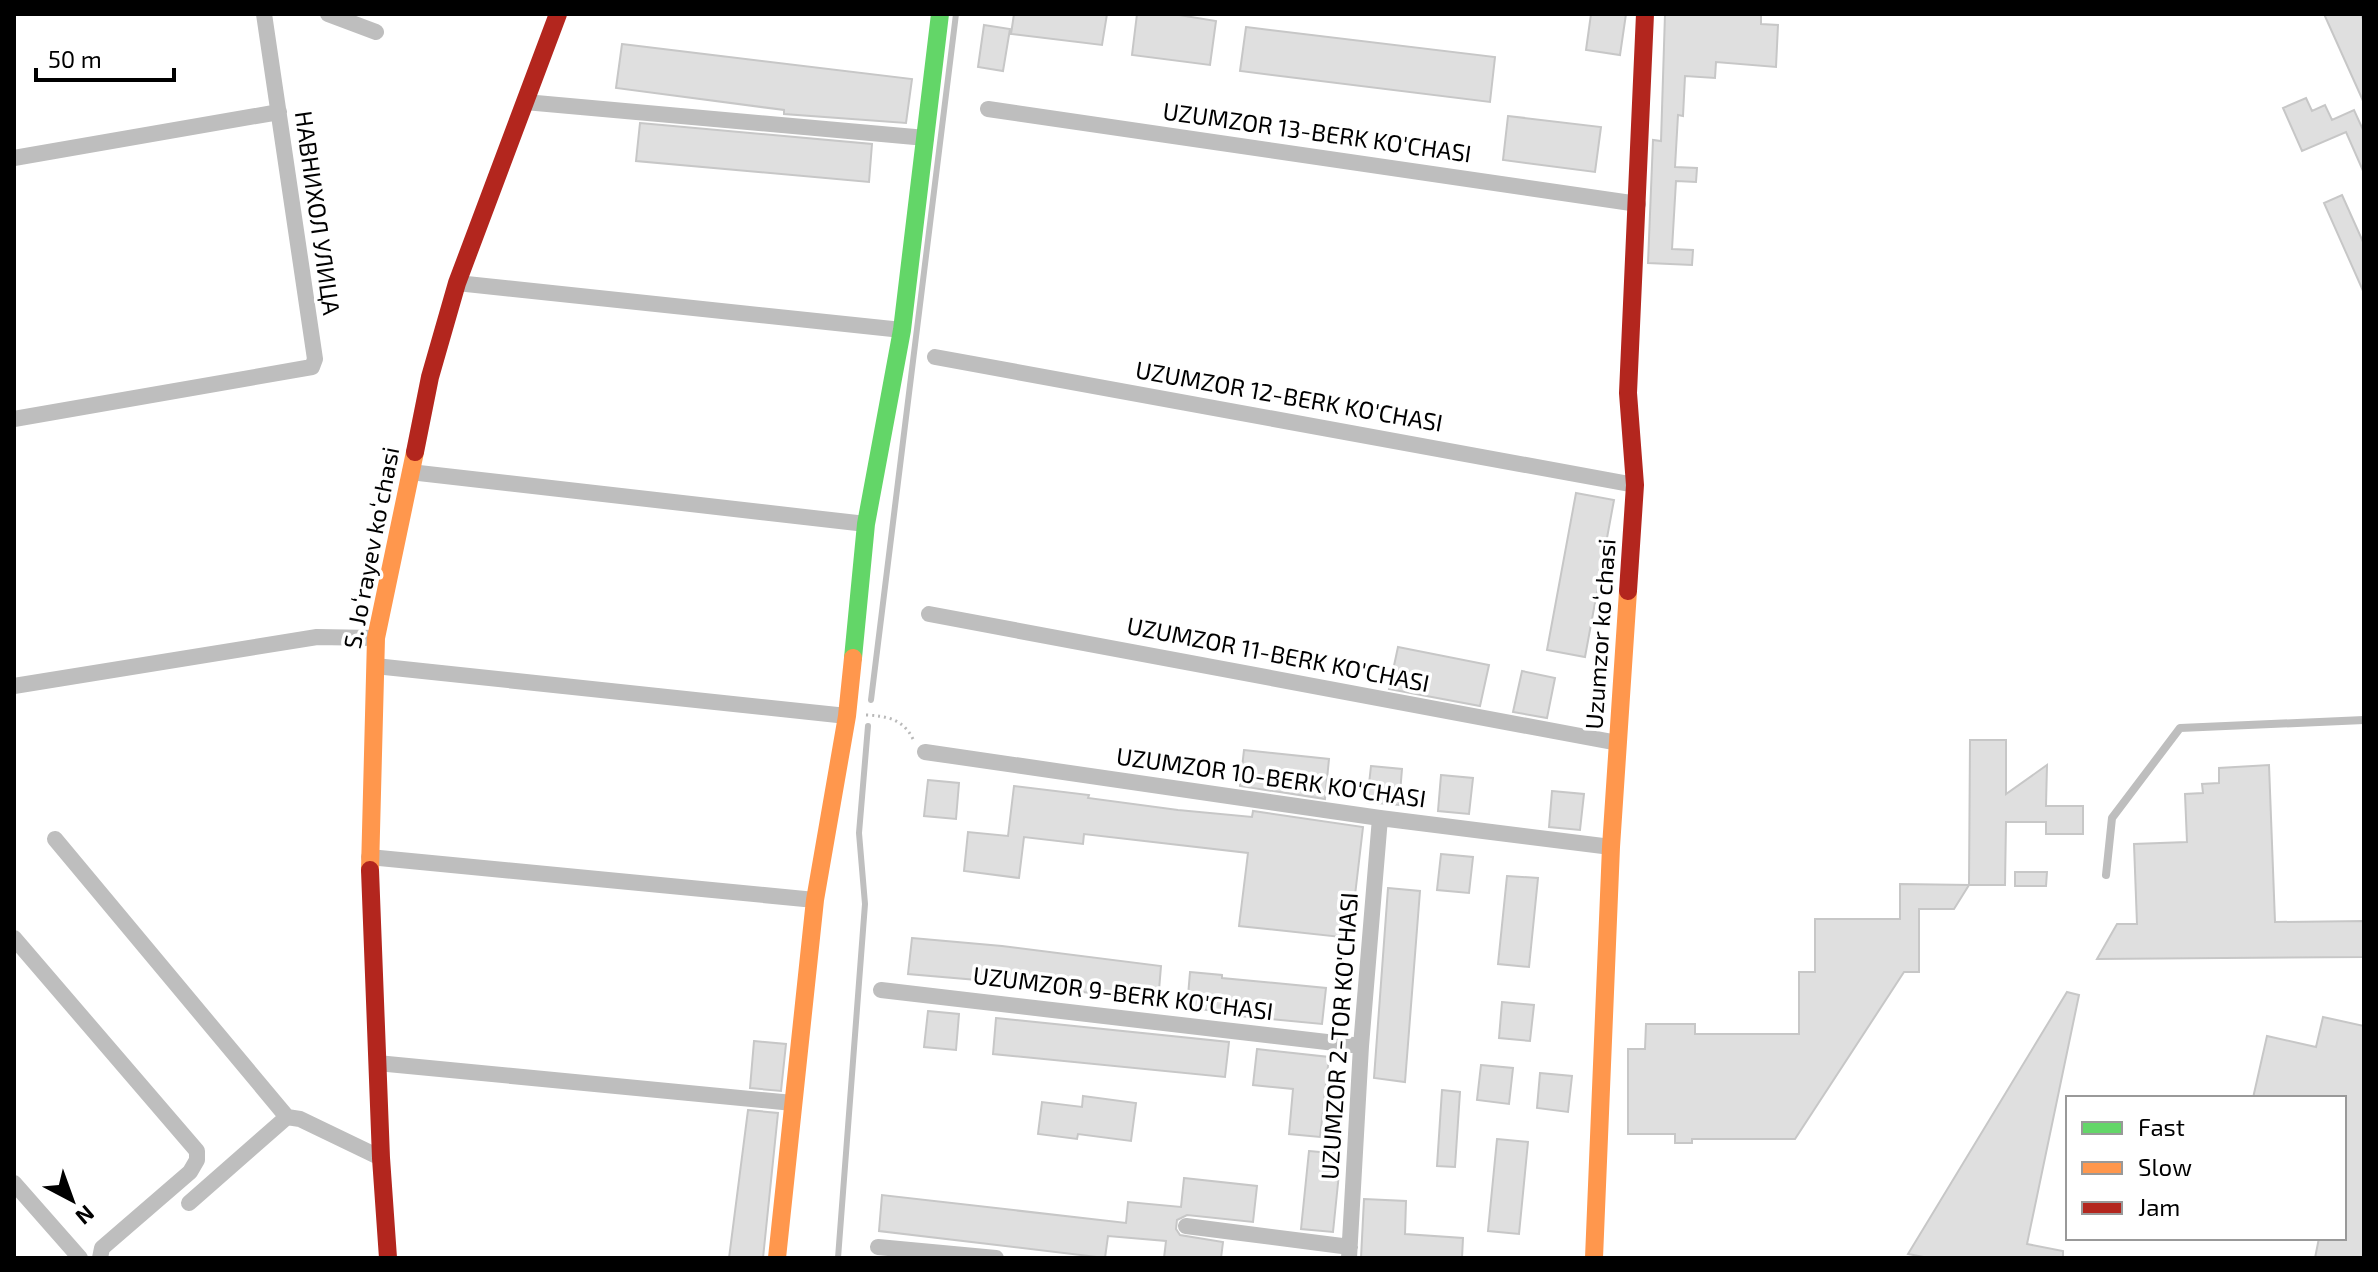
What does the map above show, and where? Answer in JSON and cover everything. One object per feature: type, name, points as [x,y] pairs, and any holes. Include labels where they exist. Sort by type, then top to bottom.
[{"type":"street","name":"НАВНИХОЛ УЛИЦА","points":[[14,419],[309,369],[315,359],[264,14]]},
{"type":"street","points":[[328,14],[376,32]]},
{"type":"street","name":"S. Joʻrayev koʻchasi","points":[[388,1258],[369,857],[376,638],[430,377],[457,283],[558,14]]},
{"type":"street","points":[[777,1258],[815,900],[847,716],[866,524],[902,330],[940,14]]},
{"type":"street","name":"Uzumzor koʻchasi","points":[[1594,1258],[1611,847],[1635,485],[1628,393],[1645,14]]},
{"type":"street","points":[[525,102],[926,138]]},
{"type":"street","name":"UZUMZOR 13-BERK KO'CHASI","points":[[988,109],[1638,204]]},
{"type":"street","points":[[14,158],[279,112]]},
{"type":"street","points":[[457,283],[902,330]]},
{"type":"street","name":"UZUMZOR 12-BERK KO'CHASI","points":[[935,357],[1635,485]]},
{"type":"street","points":[[410,472],[866,524]]},
{"type":"street","name":"UZUMZOR 11-BERK KO'CHASI","points":[[929,614],[1618,743]]},
{"type":"street","points":[[14,686],[317,637],[376,638]]},
{"type":"street","points":[[375,666],[847,716]]},
{"type":"street","name":"UZUMZOR 10-BERK KO'CHASI","points":[[925,752],[1380,818],[1611,847]]},
{"type":"street","name":"UZUMZOR 2-TOR KO'CHASI","points":[[1349,1253],[1361,1046],[1380,818]]},
{"type":"street","points":[[55,839],[287,1117],[300,1119],[381,1158]]},
{"type":"street","points":[[369,857],[815,900]]},
{"type":"street","points":[[14,938],[197,1151],[197,1160],[190,1172],[102,1248],[100,1258]]},
{"type":"street","name":"UZUMZOR 9-BERK KO'CHASI","points":[[881,990],[1361,1046]]},
{"type":"street","points":[[377,1063],[793,1103]]},
{"type":"street","points":[[189,1203],[287,1117]]},
{"type":"street","points":[[14,1183],[80,1258]]},
{"type":"street","points":[[1186,1226],[1349,1253]]},
{"type":"street","points":[[878,1247],[996,1258]]},
{"type":"lane","points":[[2106,875],[2112,818],[2180,728],[2364,720]]},
{"type":"path","points":[[869,715],[893,718],[907,729],[918,748],[925,752]]},
{"type":"building","points":[[1014,14],[1107,14],[1102,45],[1011,34]]},
{"type":"building","points":[[1137,14],[1173,14],[1216,21],[1210,65],[1132,55]]},
{"type":"building","points":[[1591,14],[1626,14],[1620,55],[1586,50]]},
{"type":"building","points":[[1665,14],[1761,14],[1761,24],[1778,25],[1776,67],[1716,62],[1715,78],[1685,76],[1683,116],[1678,115],[1675,167],[1697,168],[1696,182],[1676,181],[1672,249],[1693,250],[1692,265],[1648,263],[1653,140],[1661,141]]},
{"type":"building","points":[[2324,14],[2361,14],[2364,22],[2364,103]]},
{"type":"building","points":[[984,25],[1010,29],[1003,71],[978,67]]},
{"type":"building","points":[[1246,27],[1495,57],[1490,102],[1240,71]]},
{"type":"building","points":[[622,44],[912,79],[906,123],[784,114],[784,110],[616,88]]},
{"type":"building","points":[[2306,98],[2312,111],[2325,105],[2332,120],[2354,110],[2364,132],[2364,173],[2346,132],[2302,151],[2283,108]]},
{"type":"building","points":[[1508,116],[1601,127],[1595,172],[1503,160]]},
{"type":"building","points":[[640,123],[872,144],[869,182],[636,161]]},
{"type":"building","points":[[2342,195],[2364,244],[2364,293],[2324,203]]},
{"type":"building","points":[[1576,493],[1614,500],[1585,657],[1547,650]]},
{"type":"building","points":[[1398,647],[1489,665],[1480,706],[1389,689]]},
{"type":"building","points":[[1522,671],[1555,678],[1547,718],[1513,712]]},
{"type":"building","points":[[1970,740],[2006,740],[2006,794],[2047,765],[2046,806],[2083,806],[2083,834],[2046,834],[2046,822],[2006,822],[2005,885],[1969,885]]},
{"type":"building","points":[[1244,750],[1329,759],[1325,799],[1240,786]]},
{"type":"building","points":[[2269,765],[2275,922],[2364,921],[2364,957],[2097,959],[2117,924],[2137,924],[2134,844],[2187,842],[2185,794],[2203,793],[2202,784],[2219,783],[2219,768]]},
{"type":"building","points":[[1371,766],[1402,769],[1399,805],[1367,802]]},
{"type":"building","points":[[1441,775],[1473,778],[1469,814],[1438,811]]},
{"type":"building","points":[[928,780],[959,783],[956,819],[924,816]]},
{"type":"building","points":[[1014,786],[1178,810],[1252,817],[1253,811],[1363,827],[1350,938],[1239,926],[1248,853],[1084,834],[1083,844],[1024,837],[1019,878],[964,871],[968,832],[1008,836]]},
{"type":"building","points":[[1552,791],[1584,794],[1580,830],[1549,827]]},
{"type":"building","points":[[1441,854],[1473,857],[1469,893],[1437,890]]},
{"type":"building","points":[[2015,872],[2047,872],[2046,886],[2015,886]]},
{"type":"building","points":[[1507,876],[1538,878],[1529,967],[1498,964]]},
{"type":"building","points":[[1900,884],[1969,885],[1954,909],[1919,909],[1919,972],[1904,972],[1795,1139],[1692,1139],[1692,1143],[1675,1143],[1675,1134],[1628,1134],[1628,1049],[1645,1049],[1646,1024],[1695,1024],[1695,1034],[1799,1034],[1799,972],[1815,972],[1815,919],[1900,919]]},
{"type":"building","points":[[1388,888],[1420,891],[1405,1082],[1374,1078]]},
{"type":"building","points":[[912,938],[1161,966],[1158,1002],[1023,984],[908,974]]},
{"type":"building","points":[[1190,972],[1326,988],[1322,1024],[1187,1008]]},
{"type":"building","points":[[2067,992],[2079,995],[2027,1244],[2063,1251],[2063,1258],[1929,1258],[1908,1254]]},
{"type":"building","points":[[1502,1002],[1534,1005],[1530,1041],[1499,1038]]},
{"type":"building","points":[[928,1011],[959,1014],[956,1050],[924,1047]]},
{"type":"building","points":[[2323,1017],[2364,1026],[2364,1258],[2315,1258],[2319,1240],[2346,1240],[2346,1096],[2253,1096],[2267,1036],[2316,1047]]},
{"type":"building","points":[[996,1018],[1229,1042],[1225,1077],[993,1054]]},
{"type":"building","points":[[754,1041],[786,1044],[781,1091],[750,1088]]},
{"type":"building","points":[[1257,1049],[1329,1057],[1320,1137],[1289,1134],[1293,1089],[1253,1085]]},
{"type":"building","points":[[1481,1065],[1513,1068],[1509,1104],[1477,1100]]},
{"type":"building","points":[[1540,1073],[1572,1076],[1568,1112],[1537,1108]]},
{"type":"building","points":[[1442,1090],[1460,1092],[1455,1167],[1437,1166]]},
{"type":"building","points":[[1083,1096],[1136,1103],[1131,1141],[1078,1134],[1077,1139],[1038,1134],[1042,1102],[1082,1107]]},
{"type":"building","points":[[748,1110],[778,1113],[763,1258],[729,1258]]},
{"type":"building","points":[[1497,1139],[1528,1142],[1519,1234],[1488,1231]]},
{"type":"building","points":[[1309,1151],[1341,1154],[1333,1232],[1301,1229]]},
{"type":"building","points":[[1184,1178],[1257,1186],[1253,1222],[1187,1215],[1177,1220],[1176,1229],[1180,1235],[1223,1242],[1221,1258],[1164,1258],[1166,1241],[1108,1236],[1105,1258],[879,1231],[882,1195],[1126,1223],[1128,1202],[1181,1207]]},
{"type":"building","points":[[1364,1199],[1406,1201],[1405,1234],[1463,1238],[1462,1258],[1361,1258]]},
{"type":"waterway","points":[[871,700],[956,14]]},
{"type":"waterway","points":[[838,1258],[865,904],[859,833],[868,726]]},
{"type":"traffic: fast","points":[[853,658],[866,524],[902,330],[940,14]]},
{"type":"traffic: slow","points":[[370,870],[376,638],[415,452]]},
{"type":"traffic: slow","points":[[1594,1258],[1611,847],[1628,591]]},
{"type":"traffic: slow","points":[[777,1258],[815,900],[847,716],[853,658]]},
{"type":"traffic: jam","points":[[415,452],[430,377],[457,283],[558,14]]},
{"type":"traffic: jam","points":[[1628,591],[1635,485],[1628,393],[1645,14]]},
{"type":"traffic: jam","points":[[370,870],[388,1258]]}]
